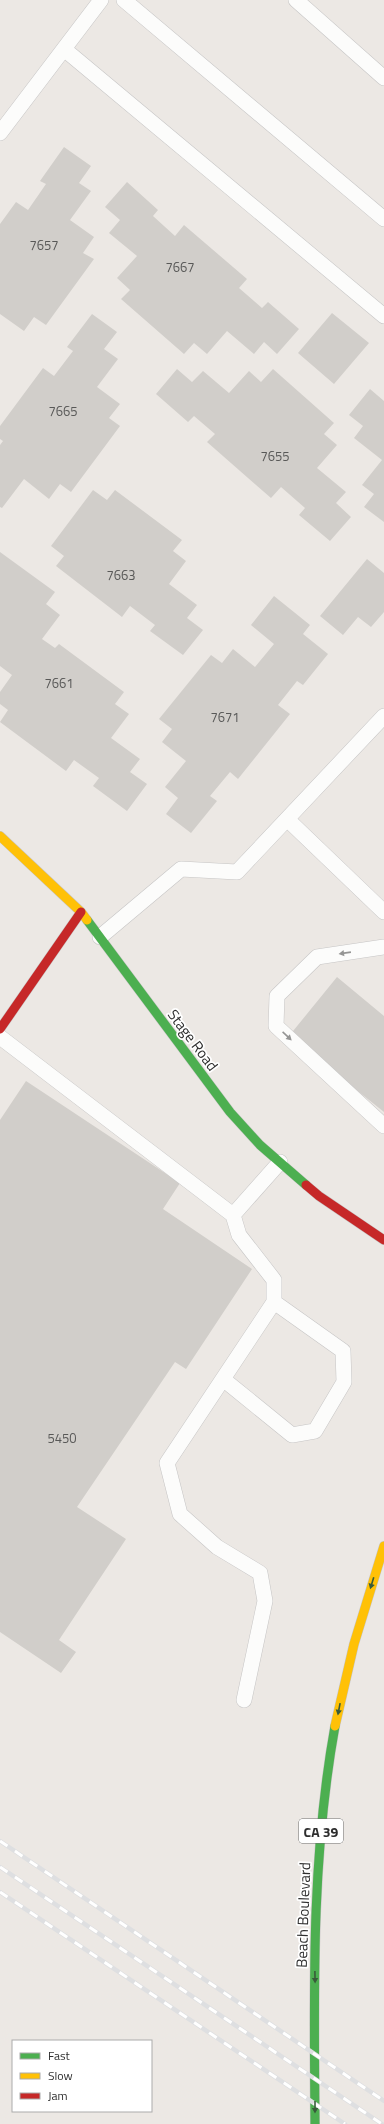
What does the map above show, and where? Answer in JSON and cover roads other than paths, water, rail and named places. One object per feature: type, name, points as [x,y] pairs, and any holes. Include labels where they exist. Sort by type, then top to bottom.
[{"type":"main road","name":"Stage Road","points":[[0,836],[81,912],[230,1112],[260,1145],[319,1196],[384,1240]]},
{"type":"main road","points":[[0,1029],[81,912]]},
{"type":"main road","name":"Beach Boulevard","points":[[315,2124],[315,1947],[322,1814],[346,1676],[360,1622],[384,1546]]},
{"type":"lane","points":[[0,133],[101,0]]},
{"type":"lane","points":[[124,0],[384,219]]},
{"type":"lane","points":[[296,0],[384,78]]},
{"type":"lane","points":[[64,49],[384,316]]},
{"type":"lane","points":[[100,937],[181,869],[237,872],[384,716]]},
{"type":"lane","points":[[287,819],[384,912]]},
{"type":"lane","points":[[384,947],[317,957],[277,996],[276,1026],[384,1126]]},
{"type":"lane","points":[[0,1037],[233,1216],[239,1235],[274,1280],[274,1302],[166,1463],[180,1514],[217,1547],[260,1573],[264,1601],[244,1700]]},
{"type":"lane","points":[[233,1216],[280,1162]]},
{"type":"lane","points":[[223,1378],[292,1435],[315,1431],[344,1382],[343,1351],[274,1302]]},
{"type":"railway","points":[[0,1841],[384,2101]]},
{"type":"railway","points":[[0,1867],[382,2124]]},
{"type":"railway","points":[[0,1892],[345,2124]]}]
